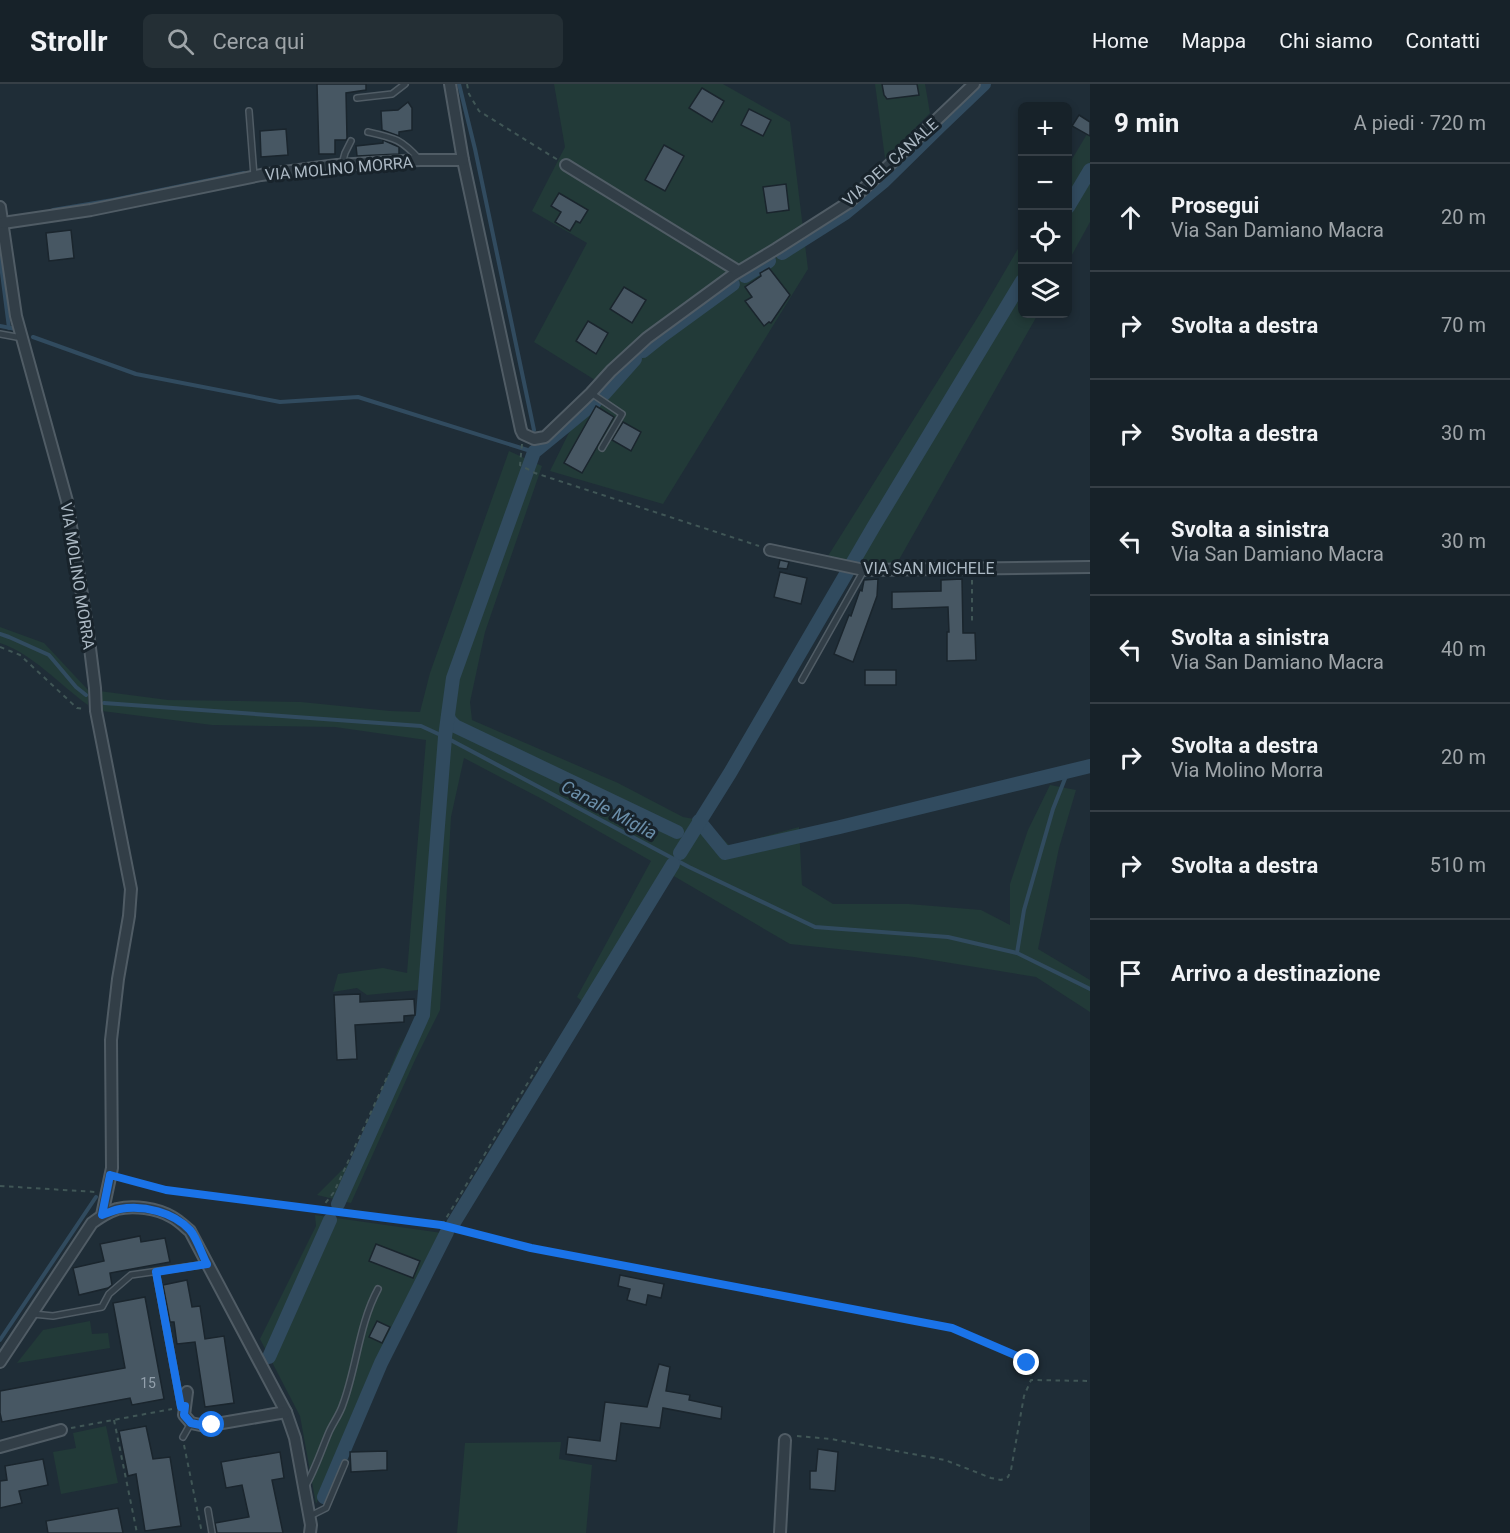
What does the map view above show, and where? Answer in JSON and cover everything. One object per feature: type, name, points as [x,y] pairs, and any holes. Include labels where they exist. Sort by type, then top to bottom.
[{"type":"street","points":[[450,84],[463,160]]},
{"type":"street","name":"VIA DEL CANALE","points":[[463,160],[521,430],[529,438],[540,439],[545,437],[646,338],[738,271],[848,203],[974,84]]},
{"type":"street","name":"VIA MOLINO MORRA","points":[[0,1362],[92,1222],[102,1215],[112,1168],[111,1040],[131,889],[96,711],[88,632],[67,501],[16,316],[3,223],[91,210],[254,176],[342,164],[463,160]]},
{"type":"street","points":[[566,165],[738,271]]},
{"type":"street","points":[[0,207],[3,223]]},
{"type":"street","name":"VIA SAN MICHELE","points":[[770,550],[861,569],[1090,567]]},
{"type":"street","points":[[102,1215],[117,1209],[147,1209],[171,1216],[190,1231],[286,1412],[295,1438],[310,1516],[310,1533]]},
{"type":"street","points":[[187,1392],[180,1407],[184,1415],[191,1423],[205,1426],[286,1412]]},
{"type":"street","points":[[0,1447],[61,1430]]},
{"type":"street","points":[[780,1533],[785,1440]]},
{"type":"lane","points":[[357,98],[392,94],[405,84]]},
{"type":"lane","points":[[249,111],[254,176]]},
{"type":"lane","points":[[368,132],[396,138],[420,160]]},
{"type":"lane","points":[[342,164],[351,141]]},
{"type":"lane","points":[[0,334],[22,338]]},
{"type":"lane","points":[[591,393],[622,414],[602,448]]},
{"type":"lane","points":[[802,680],[861,569]]},
{"type":"lane","points":[[32,1314],[53,1316],[102,1307],[109,1294],[131,1275],[207,1264]]},
{"type":"lane","points":[[156,1272],[180,1407]]},
{"type":"lane","points":[[304,1489],[314,1472],[329,1432],[343,1404],[360,1339],[378,1289]]},
{"type":"lane","points":[[183,1437],[191,1423]]},
{"type":"lane","points":[[310,1516],[326,1508],[345,1463]]},
{"type":"lane","points":[[208,1510],[212,1533]]},
{"type":"path","points":[[467,84],[469,94],[478,111],[566,165]]},
{"type":"path","points":[[522,443],[520,465],[535,473],[770,550]]},
{"type":"path","points":[[972,568],[972,623]]},
{"type":"path","points":[[0,647],[20,655],[77,708],[96,711]]},
{"type":"path","points":[[441,1225],[541,1061]]},
{"type":"path","points":[[320,1210],[334,1192],[389,1073]]},
{"type":"path","points":[[110,1175],[166,1190],[441,1225],[531,1248],[952,1328],[1022,1358],[1031,1372],[1031,1380],[1024,1396],[1011,1470],[1008,1477],[1001,1480],[945,1460],[843,1441],[795,1436],[785,1440]]},
{"type":"path","points":[[0,1186],[107,1192]]},
{"type":"path","points":[[1031,1380],[1090,1381]]},
{"type":"path","points":[[61,1430],[180,1407]]},
{"type":"path","points":[[114,1420],[137,1533]]},
{"type":"path","points":[[183,1437],[202,1533]]},
{"type":"green space","points":[[554,84],[723,84],[790,122],[808,269],[663,504],[550,471],[595,380],[534,342],[587,243],[532,211],[565,147]]},
{"type":"green space","points":[[875,84],[925,84],[930,113],[885,158]]},
{"type":"green space","points":[[1090,129],[1090,222],[1072,255],[1072,210],[1072,159]]},
{"type":"green space","points":[[1018,249],[1018,318],[1036,318],[896,565],[867,567],[828,556]]},
{"type":"green space","points":[[509,451],[542,466],[485,632],[470,702],[472,720],[618,783],[683,817],[705,821],[730,846],[799,827],[802,885],[833,904],[909,904],[981,910],[1010,925],[1010,884],[1028,830],[1050,785],[1076,790],[1059,848],[1038,949],[1090,980],[1090,1012],[1036,977],[914,957],[790,944],[672,875],[591,1009],[577,997],[651,861],[464,758],[451,817],[440,1010],[351,1203],[317,1195],[353,1159],[398,1050],[419,1013],[418,990],[367,995],[357,988],[333,992],[338,974],[383,968],[407,973],[426,740],[335,727],[212,725],[102,711],[99,691],[168,700],[301,702],[420,712],[430,673]]},
{"type":"green space","points":[[0,627],[44,643],[88,690],[88,705],[35,662],[0,643]]},
{"type":"green space","points":[[315,1215],[442,1233],[395,1329],[316,1504],[300,1416],[260,1339],[316,1226]]},
{"type":"green space","points":[[90,1321],[92,1334],[108,1333],[110,1348],[17,1363],[43,1330]]},
{"type":"green space","points":[[106,1426],[118,1483],[61,1494],[53,1452],[76,1448],[73,1433]]},
{"type":"green space","points":[[561,1442],[559,1459],[592,1465],[586,1533],[457,1533],[465,1443]]},
{"type":"building","points":[[317,84],[366,84],[366,90],[346,93],[347,138],[346,140],[335,140],[335,154],[319,154]]},
{"type":"building","points":[[882,84],[917,84],[919,95],[887,99]]},
{"type":"building","points":[[702,88],[724,101],[712,122],[689,108]]},
{"type":"building","points":[[408,102],[412,108],[412,130],[399,132],[399,136],[382,130],[381,111],[398,110]]},
{"type":"building","points":[[749,109],[771,120],[763,136],[741,125]]},
{"type":"building","points":[[1079,115],[1090,122],[1090,136],[1072,126]]},
{"type":"building","points":[[286,129],[288,155],[261,157],[260,131]]},
{"type":"building","points":[[383,140],[399,147],[399,154],[357,156],[356,146],[383,143]]},
{"type":"building","points":[[664,145],[684,156],[665,191],[645,180]]},
{"type":"building","points":[[786,184],[789,210],[767,213],[763,187]]},
{"type":"building","points":[[559,193],[588,210],[580,223],[576,221],[570,231],[555,222],[561,212],[551,206]]},
{"type":"building","points":[[71,230],[74,258],[49,261],[46,233]]},
{"type":"building","points":[[769,268],[790,295],[771,323],[764,326],[745,301],[752,297],[745,287]]},
{"type":"building","points":[[624,287],[646,300],[632,323],[610,309]]},
{"type":"building","points":[[588,321],[608,333],[596,354],[576,341]]},
{"type":"building","points":[[596,406],[614,417],[582,473],[564,463]]},
{"type":"building","points":[[623,422],[641,432],[631,451],[612,440]]},
{"type":"building","points":[[780,560],[789,562],[787,569],[778,568]]},
{"type":"building","points":[[780,572],[807,578],[801,604],[774,597]]},
{"type":"building","points":[[878,579],[877,596],[853,662],[834,654],[860,590],[862,591],[864,580]]},
{"type":"building","points":[[962,579],[963,633],[975,633],[976,660],[947,661],[948,607],[892,609],[892,592],[941,591],[941,580]]},
{"type":"building","points":[[865,670],[896,670],[896,685],[865,685]]},
{"type":"building","points":[[360,994],[360,1002],[414,999],[415,1015],[404,1016],[404,1022],[355,1025],[357,1059],[337,1060],[334,995]]},
{"type":"building","points":[[140,1236],[141,1242],[165,1238],[170,1262],[110,1273],[112,1285],[108,1288],[79,1295],[73,1268],[104,1261],[100,1244]]},
{"type":"building","points":[[376,1244],[420,1261],[413,1278],[369,1261]]},
{"type":"building","points":[[620,1275],[664,1284],[661,1298],[648,1295],[646,1305],[627,1300],[630,1289],[618,1286]]},
{"type":"building","points":[[187,1280],[192,1307],[200,1306],[205,1339],[224,1336],[234,1403],[205,1407],[195,1342],[177,1344],[174,1322],[170,1322],[163,1285]]},
{"type":"building","points":[[145,1297],[164,1399],[132,1405],[130,1398],[2,1422],[0,1391],[125,1368],[113,1303]]},
{"type":"building","points":[[377,1321],[390,1327],[382,1343],[369,1337]]},
{"type":"building","points":[[659,1364],[670,1367],[666,1391],[690,1395],[689,1400],[722,1407],[721,1419],[663,1408],[660,1428],[621,1423],[616,1461],[566,1454],[568,1437],[600,1441],[605,1402],[647,1407]]},
{"type":"building","points":[[146,1426],[153,1459],[170,1457],[181,1526],[145,1531],[136,1474],[128,1476],[119,1431]]},
{"type":"building","points":[[818,1449],[838,1452],[835,1491],[810,1489],[810,1471],[816,1471]]},
{"type":"building","points":[[387,1451],[387,1470],[351,1472],[350,1452]]},
{"type":"building","points":[[280,1452],[284,1478],[272,1480],[283,1533],[217,1533],[215,1523],[249,1517],[242,1485],[226,1488],[221,1462]]},
{"type":"building","points":[[43,1459],[48,1485],[19,1491],[22,1503],[0,1508],[0,1481],[7,1480],[5,1466]]},
{"type":"building","points":[[118,1508],[123,1533],[48,1533],[46,1521]]},
{"type":"waterway","points":[[459,84],[475,149],[534,430]]},
{"type":"waterway","points":[[782,253],[845,213],[884,181],[984,84]]},
{"type":"waterway","points":[[1072,200],[1090,170]]},
{"type":"waterway","points":[[53,210],[244,173]]},
{"type":"waterway","points":[[0,257],[9,328]]},
{"type":"waterway","points":[[745,276],[769,261]]},
{"type":"waterway","points":[[643,351],[733,284]]},
{"type":"waterway","points":[[680,853],[730,773],[874,526],[1018,288]]},
{"type":"waterway","points":[[0,326],[16,329]]},
{"type":"waterway","points":[[33,337],[136,374],[280,402],[358,397],[534,452]]},
{"type":"waterway","points":[[603,395],[635,359]]},
{"type":"waterway","points":[[338,1204],[423,1015],[445,737],[453,678],[534,452],[595,402]]},
{"type":"waterway","name":"Canale Miglia","points":[[0,634],[49,655],[76,687],[86,695]]},
{"type":"waterway","name":"Canale Miglia","points":[[104,703],[421,726],[689,867],[815,927],[948,937],[1017,953],[1090,989]]},
{"type":"waterway","points":[[448,716],[455,726],[677,832]]},
{"type":"waterway","points":[[699,821],[725,853],[1090,766]]},
{"type":"waterway","points":[[1017,953],[1024,910],[1053,809],[1068,771]]},
{"type":"waterway","points":[[453,1224],[673,864]]},
{"type":"waterway","points":[[0,1340],[96,1197]]},
{"type":"waterway","points":[[269,1357],[330,1220]]},
{"type":"waterway","points":[[324,1497],[381,1363],[447,1232]]},
{"type":"route","points":[[212,1425],[191,1423],[184,1415],[185,1406],[181,1407],[156,1272],[207,1264],[190,1231],[171,1216],[158,1211],[131,1208],[117,1209],[102,1215],[110,1175],[166,1190],[441,1225],[531,1248],[952,1328],[1022,1358],[1027,1363]]}]
